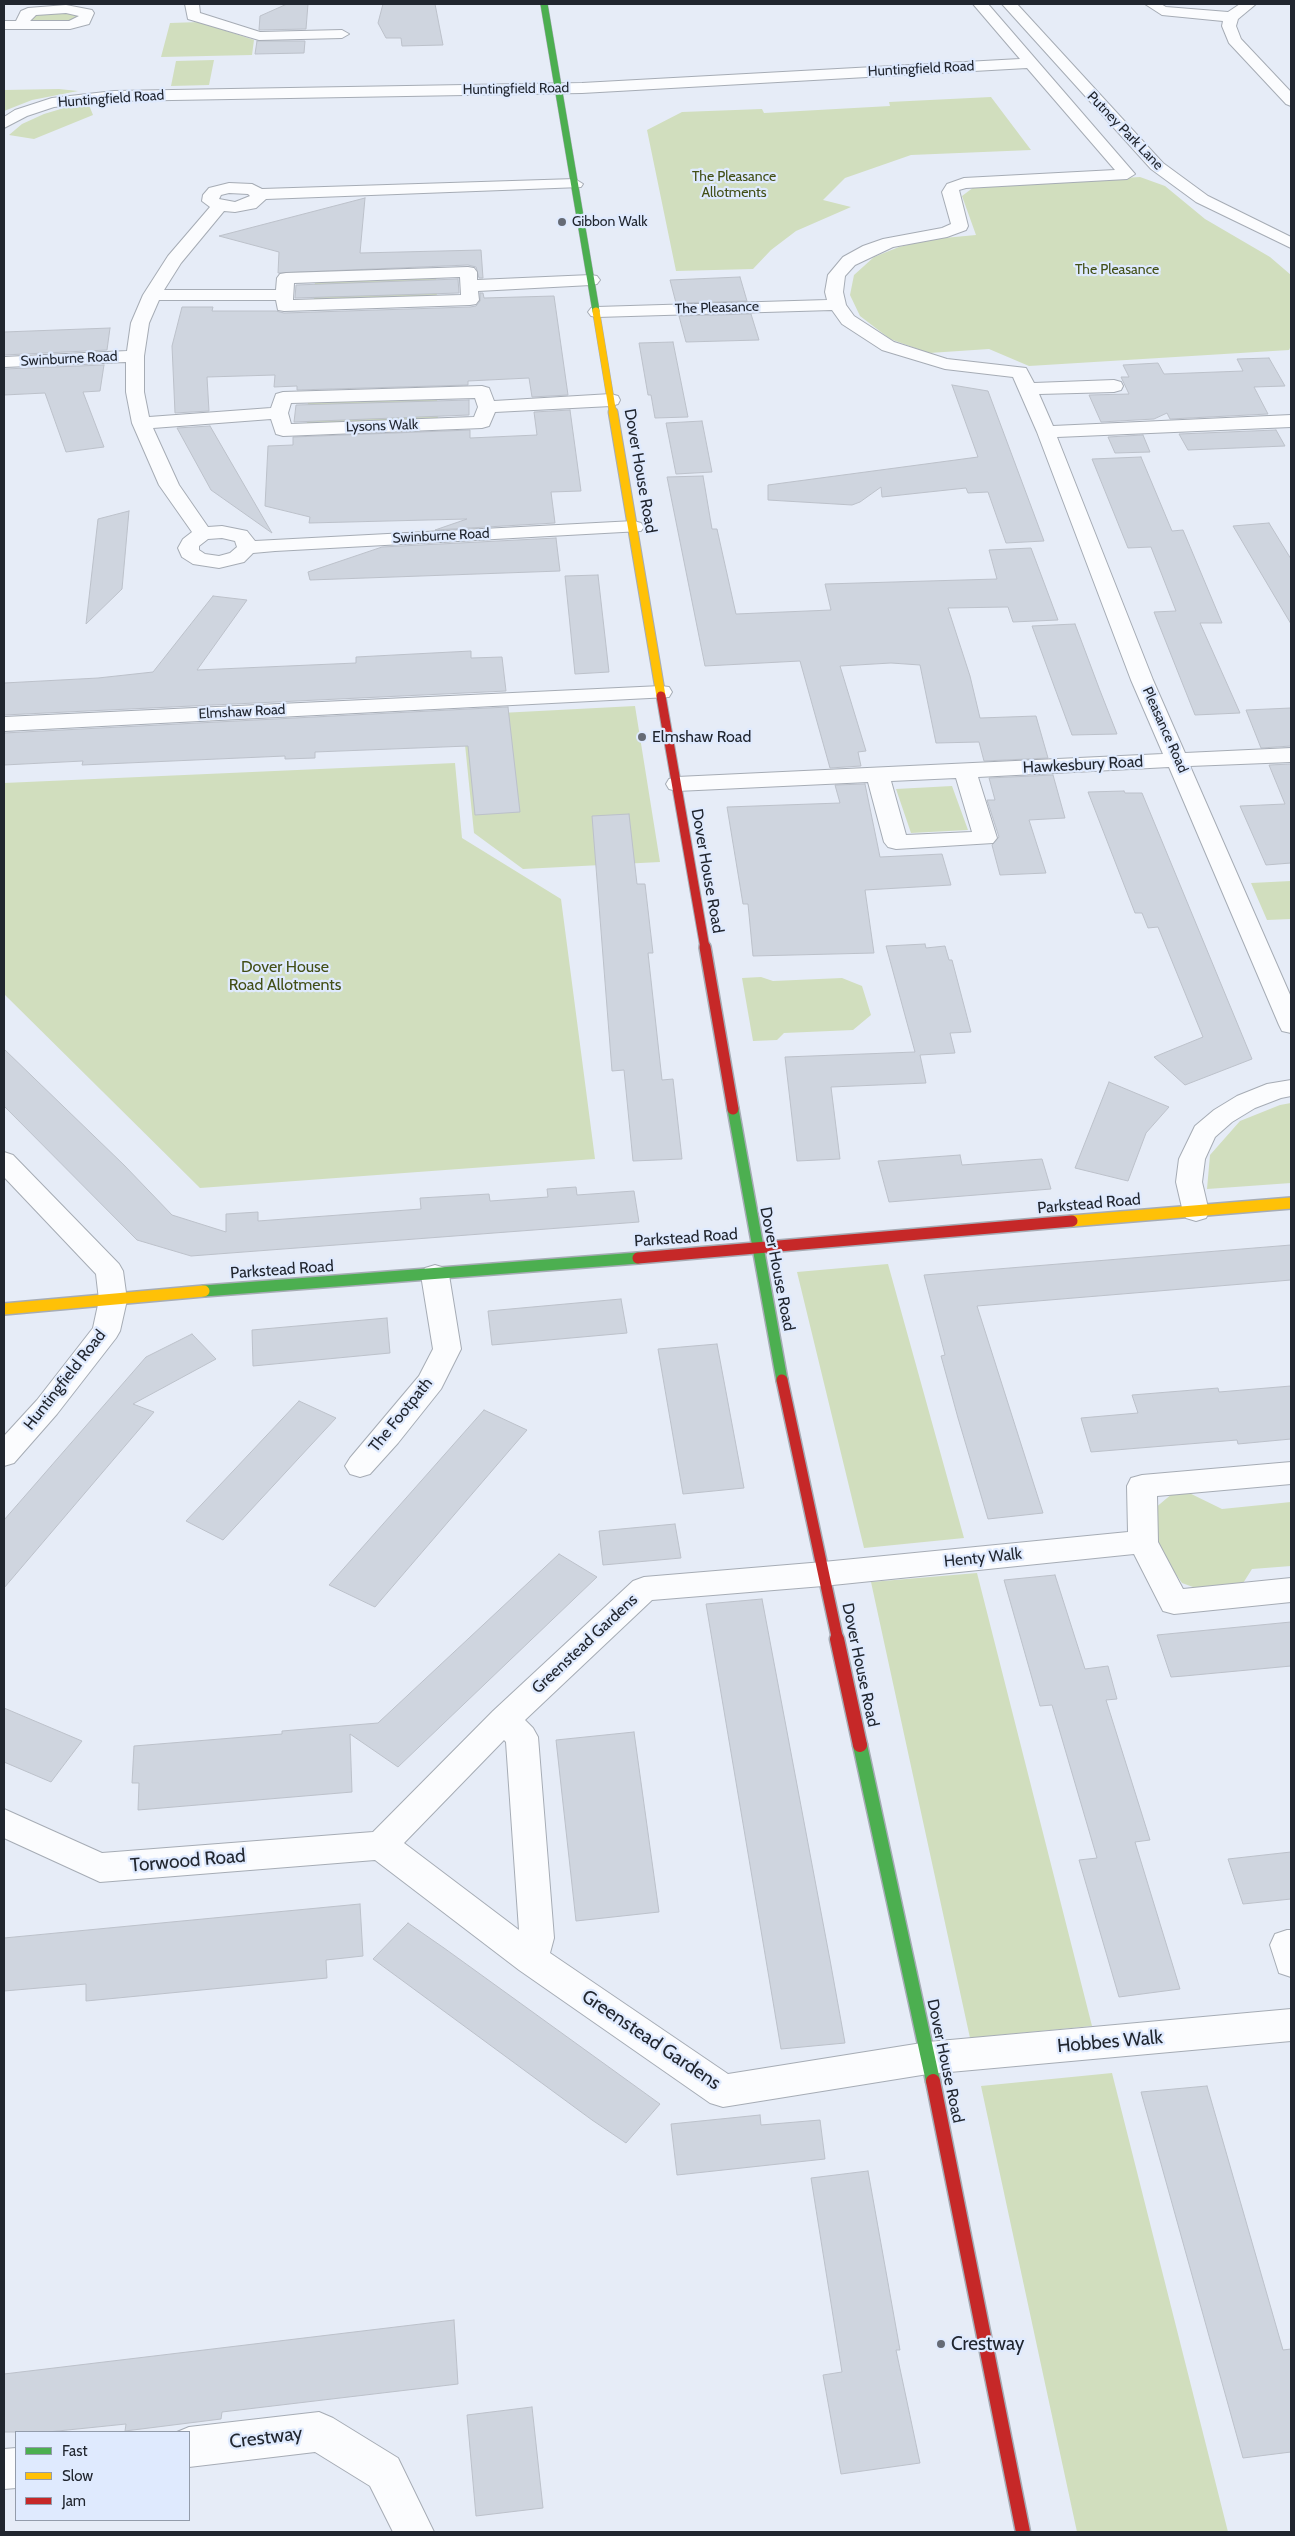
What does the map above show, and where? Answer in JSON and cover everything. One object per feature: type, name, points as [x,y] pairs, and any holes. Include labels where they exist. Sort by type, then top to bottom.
[{"type":"street","points":[[192,4],[193,16],[259,36],[342,34]]},
{"type":"street","name":"Dover House Road","points":[[544,4],[597,312],[610,400],[634,527],[782,1387],[928,2058],[1023,2532]]},
{"type":"street","points":[[980,4],[1127,174],[964,183],[953,187],[950,192],[960,226],[947,232],[889,243],[869,250],[849,262],[837,275],[834,292],[837,305],[848,320],[888,346],[946,364],[1020,372],[1046,432],[1291,421]]},
{"type":"street","name":"Putney Park Lane","points":[[1009,4],[1157,166],[1202,199],[1291,243]]},
{"type":"street","points":[[1152,4],[1162,11],[1231,17],[1249,4]]},
{"type":"street","points":[[1231,17],[1229,26],[1234,40],[1291,102]]},
{"type":"street","points":[[4,25],[21,25]]},
{"type":"street","name":"Huntingfield Road","points":[[4,123],[21,113],[52,103],[114,96],[558,88],[1032,63]]},
{"type":"street","name":"Swinburne Road","points":[[575,184],[258,194],[255,202],[250,204],[235,207],[220,206],[174,260],[152,295],[140,323],[135,356],[135,392],[141,423],[168,485],[203,534],[190,543],[188,548],[189,553],[200,560],[229,561],[244,553],[247,548],[427,536],[634,527]]},
{"type":"street","points":[[468,272],[470,300],[284,306],[285,294],[286,278],[468,272]]},
{"type":"street","points":[[469,286],[591,280]]},
{"type":"street","points":[[152,295],[285,294]]},
{"type":"street","name":"The Pleasance","points":[[597,312],[837,305]]},
{"type":"street","name":"Swinburne Road","points":[[4,362],[135,356]]},
{"type":"street","points":[[1027,389],[1114,386]]},
{"type":"street","name":"Lysons Walk","points":[[482,392],[487,407],[482,422],[283,430],[279,413],[283,398],[482,392]]},
{"type":"street","points":[[487,407],[610,400]]},
{"type":"street","points":[[141,423],[279,413]]},
{"type":"street","name":"Pleasance Road","points":[[1046,432],[1119,621],[1291,1025]]},
{"type":"street","points":[[203,534],[232,533],[245,539],[247,548]]},
{"type":"street","name":"Elmshaw Road","points":[[4,724],[661,692]]},
{"type":"street","name":"Hawkesbury Road","points":[[677,784],[1291,755]]},
{"type":"street","points":[[878,776],[896,842],[985,838],[965,771]]},
{"type":"street","points":[[1196,1212],[1189,1182],[1192,1158],[1204,1132],[1223,1116],[1246,1102],[1276,1090],[1291,1088]]},
{"type":"street","name":"Huntingfield Road","points":[[4,1161],[109,1271],[113,1300],[106,1331],[47,1407],[4,1455]]},
{"type":"street","name":"Parkstead Road","points":[[4,1309],[139,1296],[757,1249],[1291,1203]]},
{"type":"street","name":"The Footpath","points":[[360,1466],[388,1435],[430,1382],[447,1349],[434,1275]]},
{"type":"street","points":[[1291,1473],[1142,1486],[1143,1542],[1174,1602],[1291,1590]]},
{"type":"street","name":"Henty Walk","points":[[823,1574],[1143,1542]]},
{"type":"street","name":"Greenstead Gardens","points":[[823,1574],[644,1589],[504,1720],[381,1845],[531,1959],[724,2091],[928,2058]]},
{"type":"street","points":[[504,1720],[522,1737],[537,1938],[531,1959]]},
{"type":"street","name":"Torwood Road","points":[[4,1823],[100,1868],[381,1845]]},
{"type":"street","points":[[1291,1945],[1287,1945],[1291,1962]]},
{"type":"street","name":"Hobbes Walk","points":[[928,2058],[1291,2025]]},
{"type":"street","name":"Crestway","points":[[190,2447],[319,2432],[384,2472],[414,2532]]},
{"type":"green space","points":[[66,12],[78,14],[76,20],[67,22],[30,20],[32,15]]},
{"type":"green space","points":[[200,22],[254,40],[252,55],[161,57],[170,23]]},
{"type":"green space","points":[[214,60],[209,85],[171,86],[176,61]]},
{"type":"green space","points":[[59,89],[78,91],[32,100],[4,111],[4,90]]},
{"type":"green space","name":"The Pleasance Allotments","points":[[991,97],[1031,150],[911,155],[845,178],[823,200],[851,207],[796,231],[771,250],[753,269],[676,271],[647,130],[682,112],[762,109],[764,113],[890,106],[889,102]]},
{"type":"green space","points":[[89,105],[93,115],[34,139],[9,135],[22,124],[44,114],[64,108]]},
{"type":"green space","name":"The Pleasance","points":[[1140,177],[1165,186],[1205,219],[1270,257],[1291,275],[1291,346],[1289,350],[1029,366],[989,349],[929,353],[890,339],[860,316],[850,295],[854,275],[874,257],[899,247],[933,239],[976,235],[962,196],[974,187]]},
{"type":"green space","points":[[436,276],[437,298],[314,301],[315,280]]},
{"type":"green space","points":[[437,396],[438,420],[307,424],[308,400]]},
{"type":"green space","points":[[635,706],[660,862],[523,869],[474,833],[462,715]]},
{"type":"green space","name":"Dover House Road Allotments","points":[[455,763],[462,838],[561,899],[595,1159],[200,1188],[4,994],[4,783]]},
{"type":"green space","points":[[952,786],[968,830],[911,833],[896,789]]},
{"type":"green space","points":[[1291,881],[1291,919],[1267,920],[1251,883]]},
{"type":"green space","points":[[761,977],[773,981],[842,978],[862,986],[871,1015],[853,1030],[784,1033],[777,1040],[753,1041],[742,978]]},
{"type":"green space","points":[[1291,1103],[1291,1183],[1207,1189],[1210,1155],[1240,1121],[1280,1105]]},
{"type":"green space","points":[[888,1264],[964,1538],[864,1548],[797,1272]]},
{"type":"green space","points":[[1179,1488],[1222,1509],[1291,1502],[1291,1566],[1252,1569],[1240,1588],[1204,1591],[1182,1583],[1169,1565],[1155,1537],[1154,1509]]},
{"type":"green space","points":[[977,1573],[1092,2026],[970,2038],[871,1582]]},
{"type":"green space","points":[[1112,2073],[1228,2532],[1077,2532],[981,2086]]},
{"type":"building","points":[[287,4],[308,4],[306,29],[259,30],[260,16]]},
{"type":"building","points":[[383,4],[435,4],[443,45],[402,46],[401,38],[386,38],[378,23]]},
{"type":"building","points":[[257,41],[305,41],[304,53],[255,54]]},
{"type":"building","points":[[365,198],[360,253],[481,250],[483,278],[479,278],[476,267],[468,265],[278,273],[279,252],[219,236]]},
{"type":"building","points":[[740,277],[747,301],[676,303],[670,280]]},
{"type":"building","points":[[458,279],[459,293],[295,298],[296,285]]},
{"type":"building","points":[[480,293],[483,293],[484,298],[554,296],[568,395],[532,397],[529,378],[468,381],[468,385],[297,390],[297,386],[274,387],[275,375],[207,377],[209,411],[175,413],[172,346],[182,307],[213,307],[212,311],[276,311],[284,313],[470,307],[476,306],[480,301]]},
{"type":"building","points":[[751,314],[759,340],[686,342],[679,316]]},
{"type":"building","points":[[110,328],[107,350],[4,355],[4,332]]},
{"type":"building","points":[[673,342],[688,417],[655,418],[651,395],[648,395],[639,343]]},
{"type":"building","points":[[1269,358],[1285,386],[1254,387],[1268,414],[1170,419],[1167,413],[1154,419],[1101,422],[1089,395],[1129,394],[1121,377],[1129,377],[1123,365],[1158,363],[1164,374],[1243,371],[1237,359]]},
{"type":"building","points":[[104,365],[100,391],[83,392],[104,447],[66,452],[45,393],[4,395],[4,369]]},
{"type":"building","points":[[952,385],[988,391],[1044,541],[1006,543],[988,492],[968,493],[966,488],[882,497],[881,487],[860,502],[852,505],[768,500],[768,485],[978,457]]},
{"type":"building","points":[[469,400],[469,415],[294,422],[296,405]]},
{"type":"building","points":[[570,410],[581,491],[551,492],[555,523],[435,530],[467,519],[309,523],[310,517],[265,506],[268,446],[293,445],[293,437],[470,430],[470,438],[537,435],[534,412]]},
{"type":"building","points":[[702,421],[712,472],[676,474],[666,423]]},
{"type":"building","points":[[210,426],[272,533],[211,490],[177,428]]},
{"type":"building","points":[[1276,430],[1285,446],[1188,450],[1179,434]]},
{"type":"building","points":[[1143,435],[1150,452],[1115,453],[1108,437]]},
{"type":"building","points":[[1141,457],[1172,531],[1183,530],[1222,623],[1200,623],[1240,713],[1195,715],[1154,612],[1176,611],[1151,547],[1128,548],[1092,459]]},
{"type":"building","points":[[703,476],[712,529],[717,529],[736,614],[831,610],[825,584],[997,579],[989,550],[1031,548],[1058,620],[1013,622],[1008,607],[948,608],[970,676],[980,718],[1036,716],[1048,758],[984,761],[979,742],[936,743],[920,665],[891,663],[840,666],[866,751],[858,752],[861,766],[830,768],[800,661],[705,666],[667,477]]},
{"type":"building","points":[[129,511],[122,589],[86,624],[98,519]]},
{"type":"building","points":[[1269,523],[1291,559],[1291,624],[1233,526]]},
{"type":"building","points":[[556,538],[560,571],[310,580],[308,572],[382,547]]},
{"type":"building","points":[[598,575],[609,672],[575,674],[565,576]]},
{"type":"building","points":[[213,596],[247,600],[197,670],[356,663],[356,657],[471,651],[471,658],[502,657],[506,691],[4,715],[4,683],[98,678],[153,672]]},
{"type":"building","points":[[1075,624],[1117,734],[1072,735],[1032,626]]},
{"type":"building","points":[[508,707],[520,812],[475,815],[468,746],[315,752],[315,758],[285,759],[285,756],[82,765],[83,761],[4,765],[4,733]]},
{"type":"building","points":[[1291,708],[1291,746],[1261,748],[1246,710]]},
{"type":"building","points":[[1291,764],[1291,863],[1266,865],[1240,806],[1285,804],[1269,765]]},
{"type":"building","points":[[1053,775],[1065,818],[1029,820],[1046,873],[1000,875],[992,845],[999,837],[987,800],[995,800],[989,778]]},
{"type":"building","points":[[865,784],[880,857],[942,854],[951,885],[865,890],[874,953],[753,956],[748,904],[743,904],[727,807],[840,803],[835,785]]},
{"type":"building","points":[[1124,791],[1125,793],[1142,793],[1252,1059],[1185,1085],[1154,1057],[1203,1037],[1158,927],[1148,928],[1142,913],[1135,913],[1088,792]]},
{"type":"building","points":[[629,814],[637,884],[645,884],[653,953],[648,953],[662,1080],[673,1079],[682,1159],[633,1161],[624,1070],[612,1071],[592,816]]},
{"type":"building","points":[[925,944],[926,948],[945,946],[949,960],[952,960],[971,1032],[950,1033],[955,1053],[920,1055],[926,1083],[831,1087],[840,1159],[797,1161],[785,1057],[915,1052],[886,946]]},
{"type":"building","points":[[4,1049],[124,1165],[172,1215],[226,1232],[226,1214],[258,1212],[258,1221],[421,1209],[420,1198],[489,1194],[490,1201],[548,1197],[547,1189],[576,1187],[577,1195],[634,1191],[639,1222],[191,1256],[137,1240],[4,1106]]},
{"type":"building","points":[[1109,1082],[1169,1107],[1146,1133],[1128,1181],[1075,1168]]},
{"type":"building","points":[[960,1155],[962,1165],[1042,1159],[1051,1189],[889,1202],[878,1161]]},
{"type":"building","points":[[1291,1245],[1291,1280],[977,1306],[1043,1513],[988,1519],[941,1356],[945,1355],[924,1275]]},
{"type":"building","points":[[621,1299],[627,1333],[492,1345],[488,1311]]},
{"type":"building","points":[[387,1318],[390,1353],[253,1366],[252,1330]]},
{"type":"building","points":[[192,1334],[216,1359],[133,1404],[154,1412],[4,1588],[4,1520],[146,1357]]},
{"type":"building","points":[[717,1344],[744,1488],[683,1494],[658,1349]]},
{"type":"building","points":[[1291,1386],[1291,1439],[1238,1444],[1237,1440],[1091,1452],[1081,1418],[1138,1413],[1132,1395],[1218,1388],[1219,1392]]},
{"type":"building","points":[[299,1401],[336,1418],[223,1540],[186,1521]]},
{"type":"building","points":[[484,1410],[527,1430],[375,1607],[329,1585]]},
{"type":"building","points":[[675,1524],[681,1558],[603,1565],[599,1531]]},
{"type":"building","points":[[559,1554],[597,1577],[398,1767],[350,1734],[352,1792],[138,1810],[139,1783],[132,1783],[134,1746],[282,1734],[282,1731],[378,1723]]},
{"type":"building","points":[[1055,1575],[1085,1669],[1108,1666],[1117,1699],[1106,1700],[1150,1840],[1135,1842],[1180,1989],[1119,1997],[1079,1860],[1097,1858],[1052,1705],[1040,1706],[1004,1580]]},
{"type":"building","points":[[762,1599],[845,2043],[781,2049],[706,1604]]},
{"type":"building","points":[[1291,1622],[1291,1666],[1171,1677],[1157,1635]]},
{"type":"building","points":[[4,1708],[82,1741],[51,1782],[4,1762]]},
{"type":"building","points":[[634,1732],[659,1912],[576,1921],[556,1740]]},
{"type":"building","points":[[1291,1852],[1291,1899],[1243,1904],[1228,1859]]},
{"type":"building","points":[[360,1904],[363,1956],[326,1960],[327,1978],[86,2001],[86,1984],[4,1991],[4,1938]]},
{"type":"building","points":[[408,1923],[660,2104],[626,2143],[592,2120],[373,1959]]},
{"type":"building","points":[[1207,2086],[1283,2350],[1291,2349],[1291,2452],[1243,2458],[1141,2092]]},
{"type":"building","points":[[760,2115],[761,2125],[820,2120],[825,2159],[677,2175],[671,2124]]},
{"type":"building","points":[[868,2171],[900,2350],[896,2350],[920,2463],[841,2474],[823,2375],[842,2372],[811,2178]]},
{"type":"building","points":[[454,2320],[458,2384],[222,2412],[221,2419],[125,2431],[126,2424],[58,2431],[4,2432],[4,2374]]},
{"type":"building","points":[[532,2407],[543,2508],[476,2516],[467,2415]]},
{"type":"traffic: fast","points":[[544,4],[596,311]]},
{"type":"traffic: fast","points":[[733,1109],[782,1380]]},
{"type":"traffic: fast","points":[[204,1291],[638,1258]]},
{"type":"traffic: fast","points":[[860,1745],[933,2081]]},
{"type":"traffic: slow","points":[[596,311],[661,696]]},
{"type":"traffic: slow","points":[[1072,1221],[1291,1203]]},
{"type":"traffic: slow","points":[[4,1309],[204,1291]]},
{"type":"traffic: jam","points":[[661,696],[733,1109]]},
{"type":"traffic: jam","points":[[638,1258],[1072,1221]]},
{"type":"traffic: jam","points":[[782,1380],[860,1745]]},
{"type":"traffic: jam","points":[[933,2081],[1023,2532]]},
{"type":"place","name":"Gibbon Walk","points":[[562,222]]},
{"type":"place","name":"Elmshaw Road","points":[[642,737]]},
{"type":"place","name":"Crestway","points":[[941,2344]]}]
